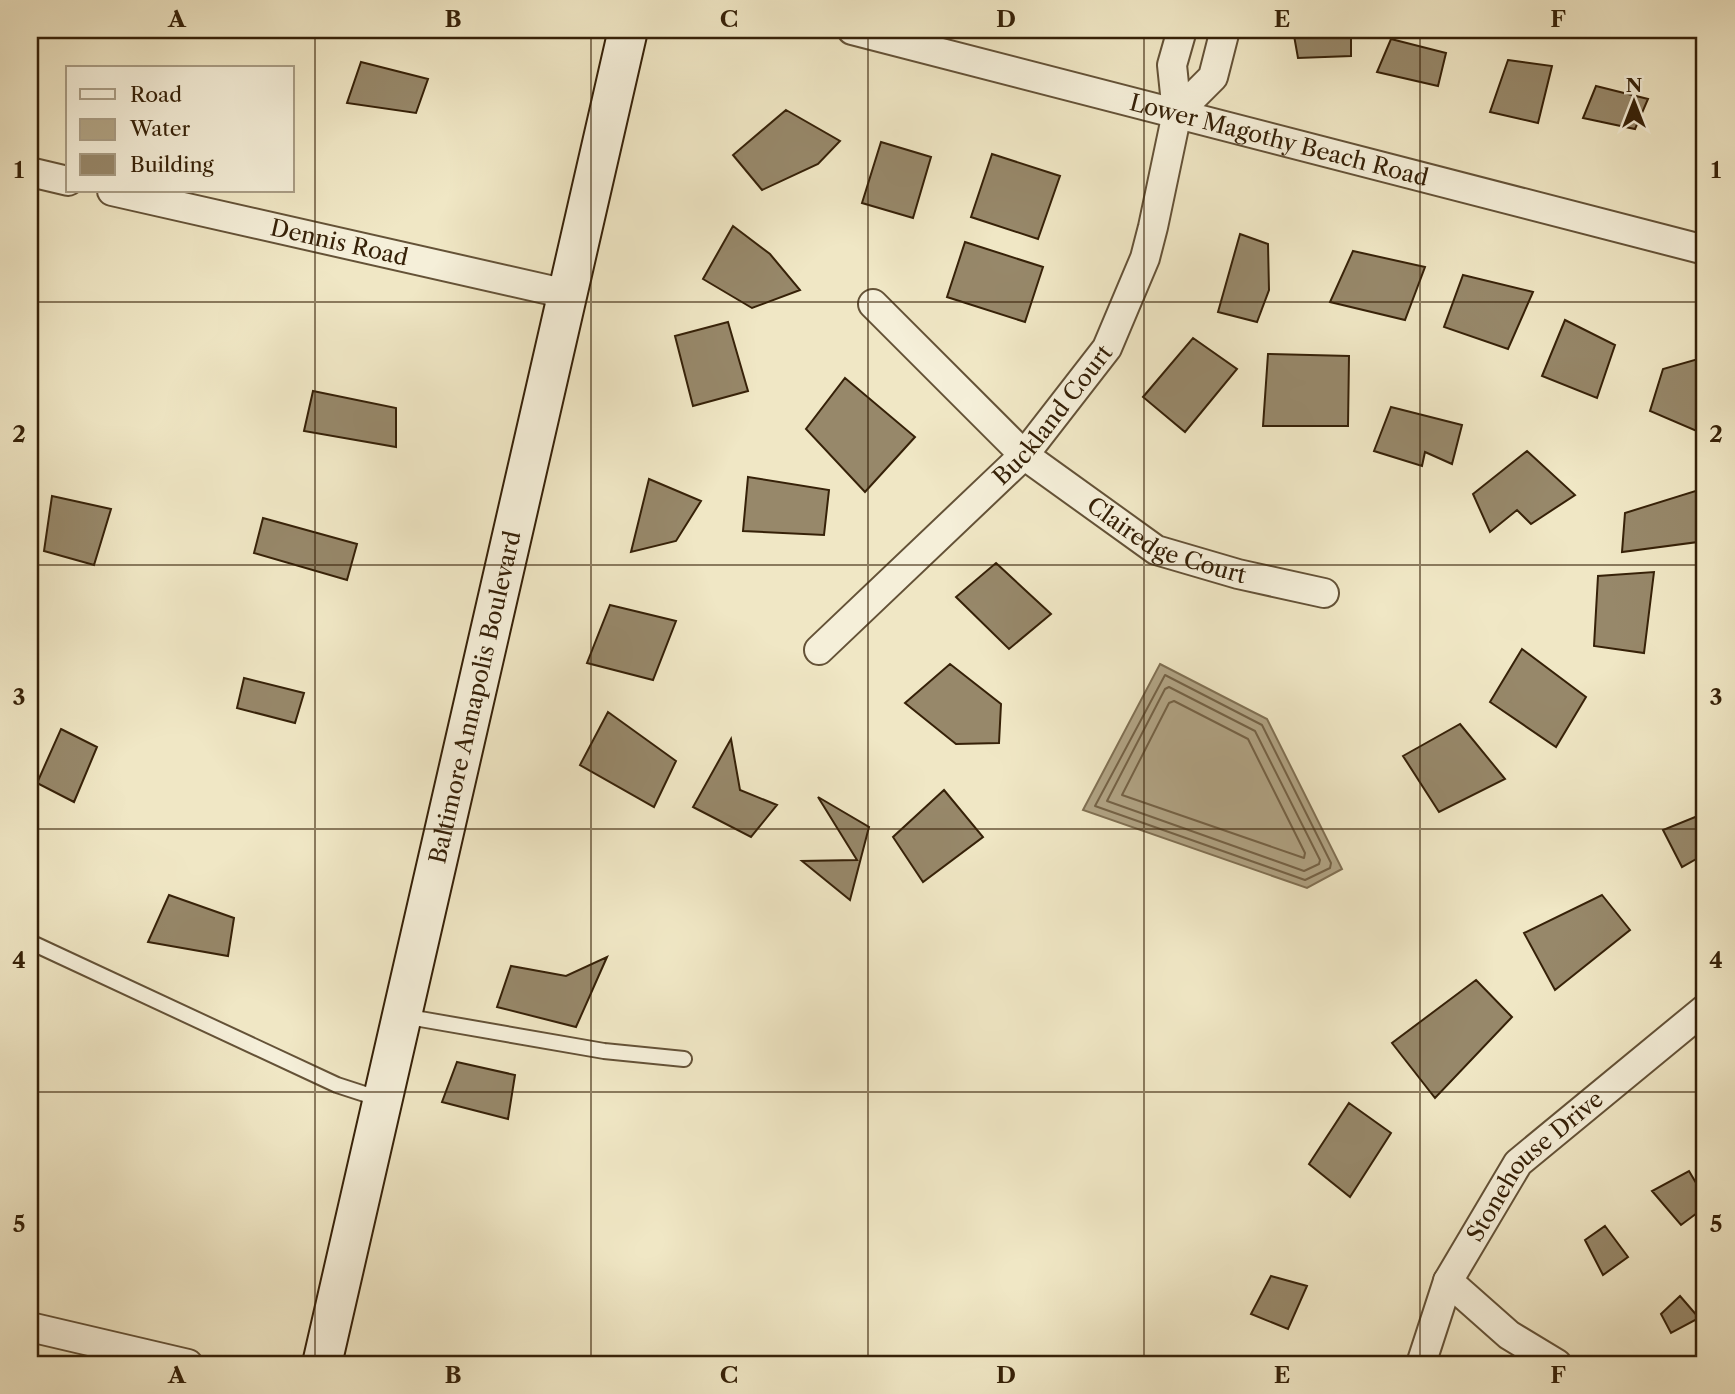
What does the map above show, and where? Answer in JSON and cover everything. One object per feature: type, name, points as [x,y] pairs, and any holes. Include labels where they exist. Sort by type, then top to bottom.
[{"type":"main road","name":"Baltimore Annapolis Boulevard","points":[[322,1364],[628,30]]},
{"type":"street","name":"Lower Magothy Beach Road","points":[[852,30],[1705,250]]},
{"type":"street","points":[[1177,113],[1171,65],[1182,30]]},
{"type":"street","points":[[1177,113],[1213,77],[1225,30]]},
{"type":"street","name":"Buckland Court","points":[[820,650],[1024,455],[1107,348],[1145,258],[1177,113]]},
{"type":"street","points":[[30,172],[66,181]]},
{"type":"street","name":"Dennis Road","points":[[116,192],[567,294]]},
{"type":"street","name":"Clairedge Court","points":[[873,304],[1024,455],[1156,550],[1238,574],[1324,593]]},
{"type":"street","name":"Stonehouse Drive","points":[[1421,1364],[1448,1281],[1518,1163],[1705,1009]]},
{"type":"street","points":[[1448,1281],[1509,1335],[1557,1364]]},
{"type":"street","points":[[30,1327],[188,1364]]},
{"type":"lane","points":[[30,943],[337,1085],[382,1100]]},
{"type":"lane","points":[[401,1016],[604,1051],[684,1059]]},
{"type":"water","points":[[1160,664],[1267,719],[1342,869],[1307,888],[1083,810]]},
{"type":"building","points":[[1293,30],[1351,30],[1351,56],[1298,58]]},
{"type":"building","points":[[1391,39],[1446,53],[1438,86],[1377,72]]},
{"type":"building","points":[[1508,60],[1552,66],[1538,123],[1490,112]]},
{"type":"building","points":[[361,62],[428,79],[416,113],[347,103]]},
{"type":"building","points":[[1596,86],[1648,99],[1635,129],[1583,118]]},
{"type":"building","points":[[786,110],[840,141],[818,164],[762,190],[733,155]]},
{"type":"building","points":[[881,142],[931,157],[913,218],[862,203]]},
{"type":"building","points":[[992,154],[1060,176],[1038,239],[971,217]]},
{"type":"building","points":[[733,226],[770,254],[800,290],[752,308],[703,279]]},
{"type":"building","points":[[1240,234],[1268,244],[1269,290],[1257,322],[1218,312]]},
{"type":"building","points":[[965,242],[1043,267],[1025,322],[947,297]]},
{"type":"building","points":[[1353,251],[1425,267],[1405,320],[1330,302]]},
{"type":"building","points":[[1463,275],[1533,292],[1508,349],[1444,327]]},
{"type":"building","points":[[1565,320],[1615,345],[1597,398],[1542,376]]},
{"type":"building","points":[[728,322],[748,391],[693,406],[675,336]]},
{"type":"building","points":[[1193,338],[1237,369],[1185,432],[1143,397]]},
{"type":"building","points":[[1268,354],[1349,356],[1348,426],[1263,426]]},
{"type":"building","points":[[1705,357],[1705,421],[1699,432],[1650,411],[1663,369]]},
{"type":"building","points":[[845,378],[915,437],[865,492],[806,429]]},
{"type":"building","points":[[313,391],[396,408],[396,447],[304,431]]},
{"type":"building","points":[[1391,407],[1462,425],[1452,464],[1425,452],[1422,466],[1374,451]]},
{"type":"building","points":[[1527,451],[1575,495],[1531,524],[1517,510],[1490,532],[1473,494]]},
{"type":"building","points":[[748,477],[829,490],[824,535],[743,531]]},
{"type":"building","points":[[649,479],[701,501],[676,541],[631,552]]},
{"type":"building","points":[[1705,488],[1705,541],[1622,552],[1625,513]]},
{"type":"building","points":[[52,496],[111,509],[94,565],[44,551]]},
{"type":"building","points":[[263,518],[357,544],[347,580],[254,553]]},
{"type":"building","points":[[996,563],[1051,614],[1009,649],[956,597]]},
{"type":"building","points":[[1654,572],[1644,653],[1594,646],[1598,576]]},
{"type":"building","points":[[610,605],[676,621],[653,680],[587,663]]},
{"type":"building","points":[[1522,649],[1586,697],[1556,747],[1490,702]]},
{"type":"building","points":[[950,664],[1001,704],[999,743],[956,744],[905,703]]},
{"type":"building","points":[[244,678],[304,693],[295,723],[237,708]]},
{"type":"building","points":[[608,712],[676,761],[654,807],[580,765]]},
{"type":"building","points":[[1460,724],[1505,779],[1439,812],[1403,756]]},
{"type":"building","points":[[61,729],[97,747],[74,802],[37,783]]},
{"type":"building","points":[[731,739],[740,790],[777,805],[751,837],[693,807]]},
{"type":"building","points":[[944,790],[983,837],[923,882],[893,837]]},
{"type":"building","points":[[818,797],[869,827],[850,900],[802,861],[857,860]]},
{"type":"building","points":[[1705,813],[1705,854],[1682,867],[1663,830]]},
{"type":"building","points":[[169,895],[234,918],[228,956],[148,942]]},
{"type":"building","points":[[1602,895],[1630,930],[1555,990],[1524,933]]},
{"type":"building","points":[[607,957],[576,1027],[497,1007],[511,966],[566,976]]},
{"type":"building","points":[[1476,980],[1512,1017],[1435,1098],[1392,1043]]},
{"type":"building","points":[[457,1062],[515,1075],[508,1119],[442,1102]]},
{"type":"building","points":[[1349,1103],[1391,1133],[1350,1197],[1309,1164]]},
{"type":"building","points":[[1689,1171],[1705,1198],[1705,1207],[1681,1225],[1652,1191]]},
{"type":"building","points":[[1605,1226],[1628,1257],[1603,1275],[1585,1240]]},
{"type":"building","points":[[1271,1276],[1307,1286],[1288,1329],[1251,1314]]},
{"type":"building","points":[[1680,1296],[1699,1318],[1671,1333],[1661,1314]]}]
